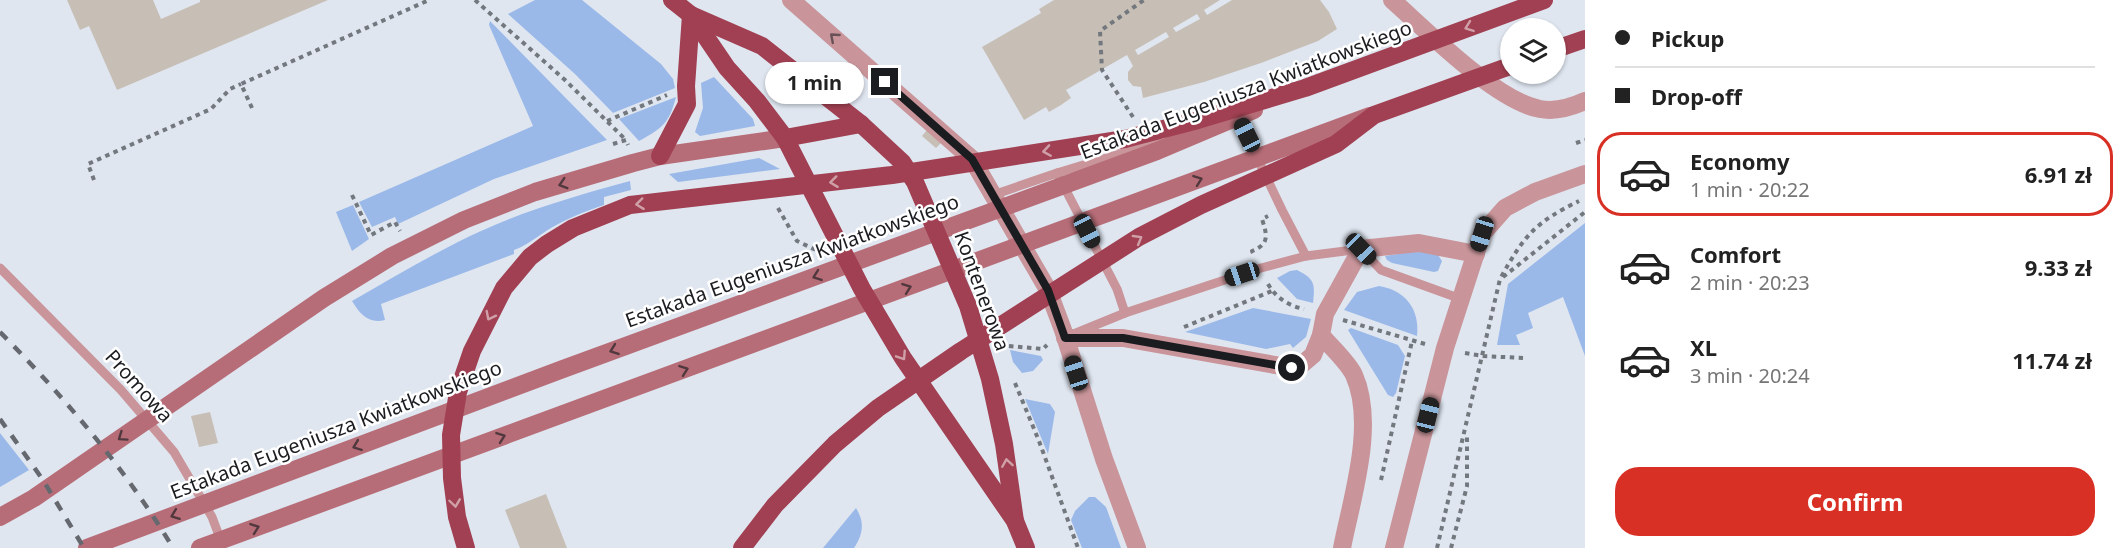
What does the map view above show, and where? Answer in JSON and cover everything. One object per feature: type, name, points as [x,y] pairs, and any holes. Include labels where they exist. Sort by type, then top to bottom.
[{"type":"highway","name":"Kontenerowa","points":[[672,0],[691,15],[762,46],[861,124],[902,162],[915,182],[968,306],[990,379],[1004,444],[1016,521],[1026,548]]},
{"type":"highway","name":"Estakada Eugeniusza Kwiatkowskiego","points":[[1305,88],[1544,0]]},
{"type":"highway","name":"Kontenerowa","points":[[691,15],[727,68],[757,101],[785,138],[862,289],[903,358],[1016,521]]},
{"type":"highway","points":[[660,156],[687,104],[686,86],[691,15]]},
{"type":"highway","points":[[1566,46],[1585,39]]},
{"type":"highway","points":[[742,548],[775,505],[835,444],[878,408],[961,351],[1139,237],[1211,201],[1336,144],[1374,115],[1500,70]]},
{"type":"highway","points":[[466,548],[452,478],[451,435],[458,392],[472,351],[504,288],[530,257],[573,228],[630,205],[892,175],[1125,139],[1305,88]]},
{"type":"highway","points":[[785,138],[861,124]]},
{"type":"main road","name":"Estakada Eugeniusza Kwiatkowskiego","points":[[87,548],[563,369],[1157,151],[1305,88]]},
{"type":"main road","points":[[200,548],[1374,115]]},
{"type":"main road","points":[[0,517],[34,498],[324,298],[392,256],[464,220],[535,192],[660,156],[785,138]]},
{"type":"street","points":[[791,0],[972,159],[1048,290],[1104,459],[1137,548]]},
{"type":"street","points":[[1392,0],[1497,90],[1514,100],[1541,110],[1570,108],[1585,101]]},
{"type":"street","points":[[1394,548],[1445,348],[1482,234],[1505,208],[1535,192],[1585,174]]},
{"type":"street","points":[[1065,338],[1123,338],[1292,368],[1300,366],[1313,355],[1321,335],[1325,314],[1361,249],[1419,243],[1476,254]]},
{"type":"street","points":[[1321,335],[1353,373],[1363,404],[1364,435],[1341,548]]},
{"type":"lane","points":[[993,195],[1138,147],[1240,122],[1306,256]]},
{"type":"lane","points":[[1057,172],[1117,289],[1125,313]]},
{"type":"lane","points":[[1065,338],[1125,313],[1261,268],[1306,256],[1361,249],[1381,270],[1461,298]]},
{"type":"lane","name":"Promowa","points":[[0,268],[121,390],[174,452],[212,517],[224,548]]},
{"type":"path","points":[[94,180],[88,164],[211,109],[230,89],[429,0]]},
{"type":"path","points":[[475,0],[565,80],[626,140]]},
{"type":"path","points":[[1102,70],[1100,32],[1144,0]]},
{"type":"path","points":[[241,84],[252,108]]},
{"type":"path","points":[[1576,143],[1585,140]]},
{"type":"path","points":[[352,195],[371,235],[395,222],[400,231]]},
{"type":"path","points":[[1437,548],[1500,279],[1528,235],[1553,214],[1585,198]]},
{"type":"path","points":[[1500,279],[1585,212]]},
{"type":"path","points":[[1144,342],[1272,291]]},
{"type":"path","points":[[1380,484],[1412,341]]},
{"type":"path","points":[[1483,356],[1523,358]]},
{"type":"path","points":[[1451,548],[1467,486],[1466,428]]},
{"type":"shaded area","points":[[535,0],[582,0],[661,64],[673,79],[675,88],[613,113],[575,74],[508,14]]},
{"type":"shaded area","points":[[490,21],[607,140],[494,179],[398,224],[395,217],[372,227],[359,202],[533,126],[489,25]]},
{"type":"shaded area","points":[[714,77],[753,119],[755,126],[700,136],[695,132],[703,108],[701,83]]},
{"type":"shaded area","points":[[676,97],[664,124],[639,141],[619,119]]},
{"type":"shaded area","points":[[759,158],[780,169],[678,182],[669,174]]},
{"type":"shaded area","points":[[630,181],[631,190],[604,197],[604,205],[557,224],[514,250],[514,254],[381,304],[385,320],[374,321],[365,317],[352,301],[432,256],[499,223],[554,203]]},
{"type":"shaded area","points":[[353,205],[369,239],[352,251],[336,212]]},
{"type":"shaded area","points":[[1585,223],[1585,356],[1563,297],[1528,313],[1533,328],[1516,335],[1520,345],[1497,345],[1508,284]]},
{"type":"shaded area","points":[[1417,251],[1438,255],[1442,261],[1438,271],[1392,263],[1385,256]]},
{"type":"shaded area","points":[[1297,270],[1307,276],[1312,283],[1313,303],[1297,299],[1277,278]]},
{"type":"shaded area","points":[[1379,286],[1396,292],[1409,302],[1416,317],[1417,336],[1344,310],[1357,292]]},
{"type":"shaded area","points":[[1253,308],[1311,319],[1306,337],[1293,348],[1290,344],[1266,349],[1185,332]]},
{"type":"shaded area","points":[[1351,328],[1398,345],[1405,356],[1393,397],[1388,395],[1348,330]]},
{"type":"shaded area","points":[[1010,350],[1041,356],[1043,360],[1033,371],[1022,373],[1013,362]]},
{"type":"shaded area","points":[[1025,399],[1050,404],[1055,412],[1048,454]]},
{"type":"shaded area","points":[[0,433],[29,470],[0,487]]},
{"type":"shaded area","points":[[1089,497],[1095,497],[1106,507],[1121,548],[1082,548],[1071,520],[1075,511]]},
{"type":"shaded area","points":[[856,508],[862,528],[854,548],[823,548]]},
{"type":"building","points":[[67,0],[153,0],[161,19],[200,0],[328,0],[117,90],[89,26],[80,30]]},
{"type":"building","points":[[1054,0],[1220,0],[1204,10],[1207,15],[1232,0],[1320,0],[1337,29],[1318,41],[1261,63],[1204,82],[1143,98],[1141,87],[1133,86],[1128,80],[1128,72],[1133,66],[1127,55],[1066,90],[1071,98],[1061,105],[1049,112],[1046,107],[1024,120],[982,47],[1041,13],[1039,9]],"holes":[[[1197,14],[1200,19],[1176,32],[1173,28]],[[1166,32],[1169,37],[1138,55],[1135,50]]]},
{"type":"building","points":[[927,130],[941,143],[936,148],[922,136]]},
{"type":"building","points":[[210,412],[218,443],[199,447],[191,416]]},
{"type":"building","points":[[546,494],[567,548],[520,548],[505,510]]},
{"type":"railway","points":[[0,332],[48,382],[93,435],[135,490],[173,548]]},
{"type":"railway","points":[[0,419],[43,480],[84,548]]},
{"type":"route","points":[[885,82],[972,159],[1048,290],[1065,338],[1123,338],[1292,368]]}]
